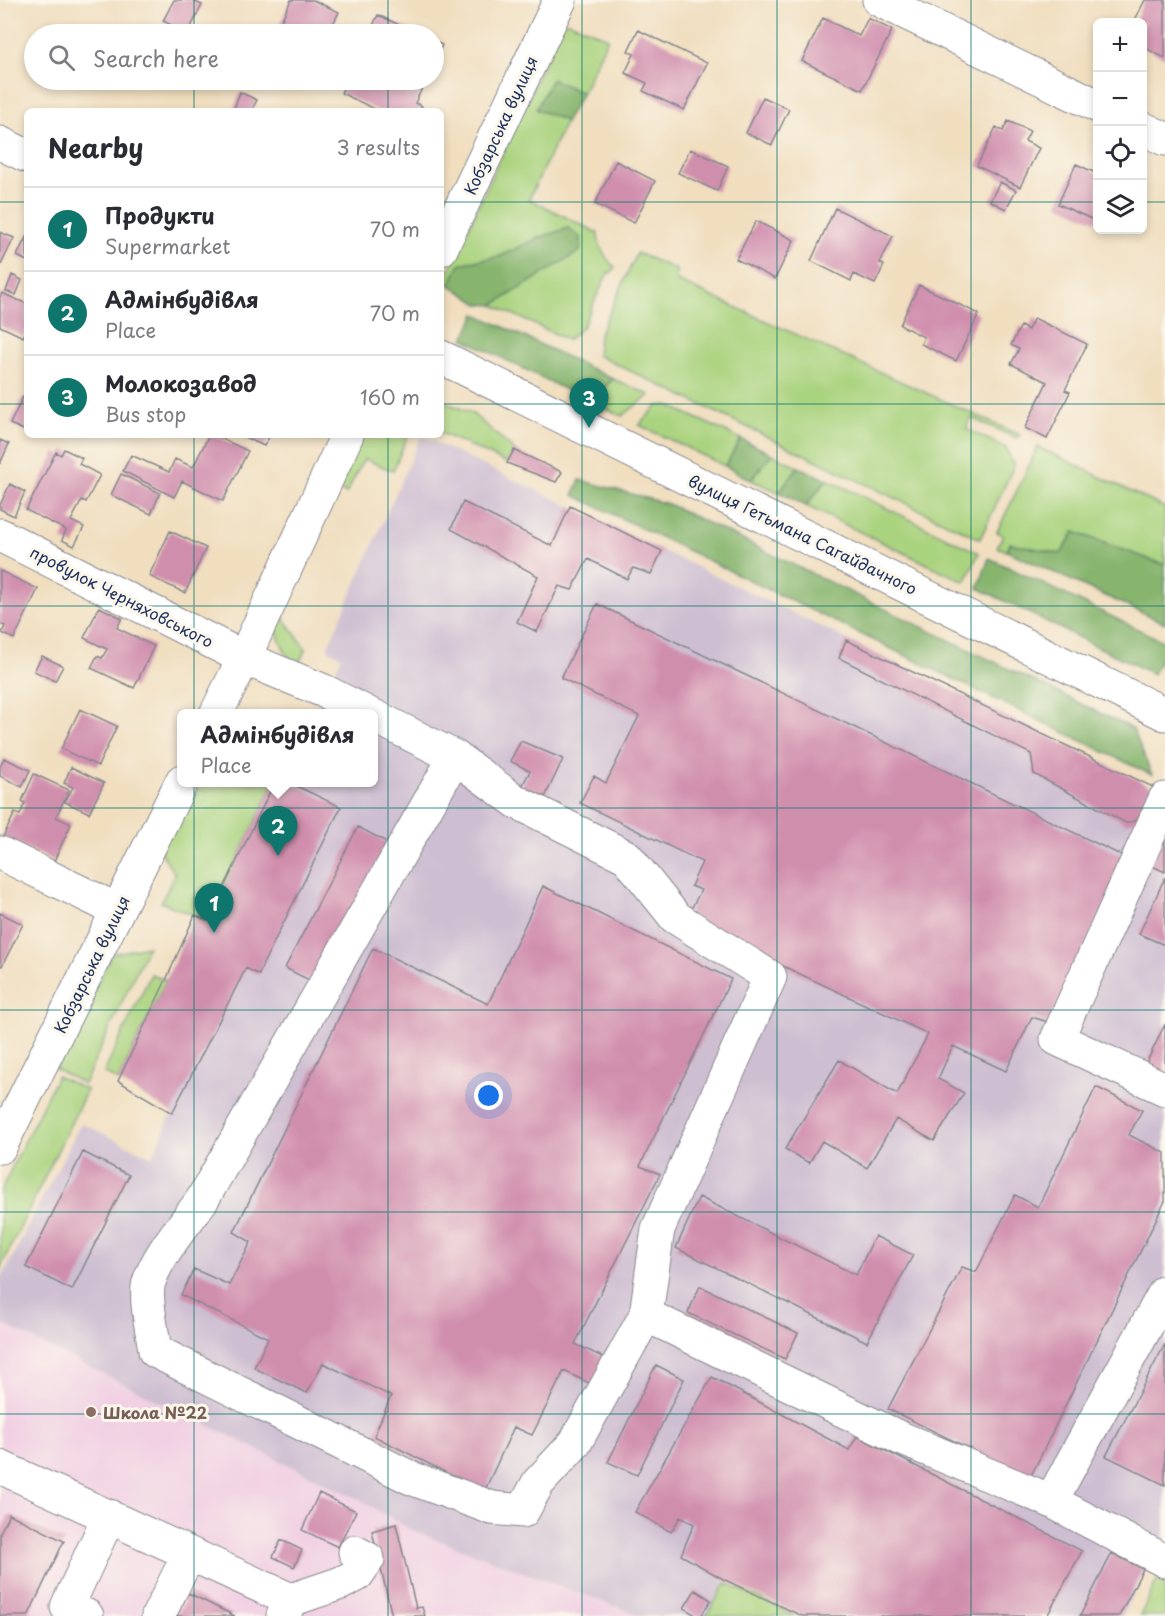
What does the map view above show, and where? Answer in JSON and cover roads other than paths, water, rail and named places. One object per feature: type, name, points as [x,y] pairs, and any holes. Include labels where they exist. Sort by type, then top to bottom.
[{"type":"street","name":"Кобзарська вулиця","points":[[444,243],[560,0]]},
{"type":"street","points":[[879,0],[1093,104]]},
{"type":"street","points":[[1147,130],[1165,139]]},
{"type":"street","points":[[0,143],[24,155]]},
{"type":"street","name":"вулиця Гетьмана Сагайдачного","points":[[444,358],[1165,714]]},
{"type":"street","points":[[218,709],[346,438]]},
{"type":"street","name":"провулок Черняховського","points":[[0,535],[244,658],[324,691],[359,709]]},
{"type":"street","points":[[378,718],[455,757],[517,802],[627,857],[675,917],[770,977],[658,1229],[646,1315],[575,1443],[538,1483],[523,1511],[492,1508],[411,1478],[155,1351],[148,1283],[202,1200],[455,757]]},
{"type":"street","name":"Кобзарська вулиця","points":[[0,1148],[179,787]]},
{"type":"street","points":[[1165,799],[1057,1039],[1165,1089]]},
{"type":"street","points":[[0,854],[117,910]]},
{"type":"street","points":[[1050,1501],[1165,1292]]},
{"type":"street","points":[[646,1315],[898,1437],[1050,1501],[1165,1561]]},
{"type":"street","points":[[0,1467],[189,1554],[287,1608],[357,1575],[368,1559],[355,1552]]},
{"type":"street","points":[[87,1616],[67,1607],[109,1516]]},
{"type":"street","points":[[158,1616],[189,1554]]},
{"type":"place","name":"Молокозавод","points":[[589,428]]},
{"type":"place","name":"Адмінбудівля","points":[[278,856]]},
{"type":"place","name":"Продукти","points":[[214,933]]},
{"type":"place","name":"Школа №22","points":[[91,1412]]}]
